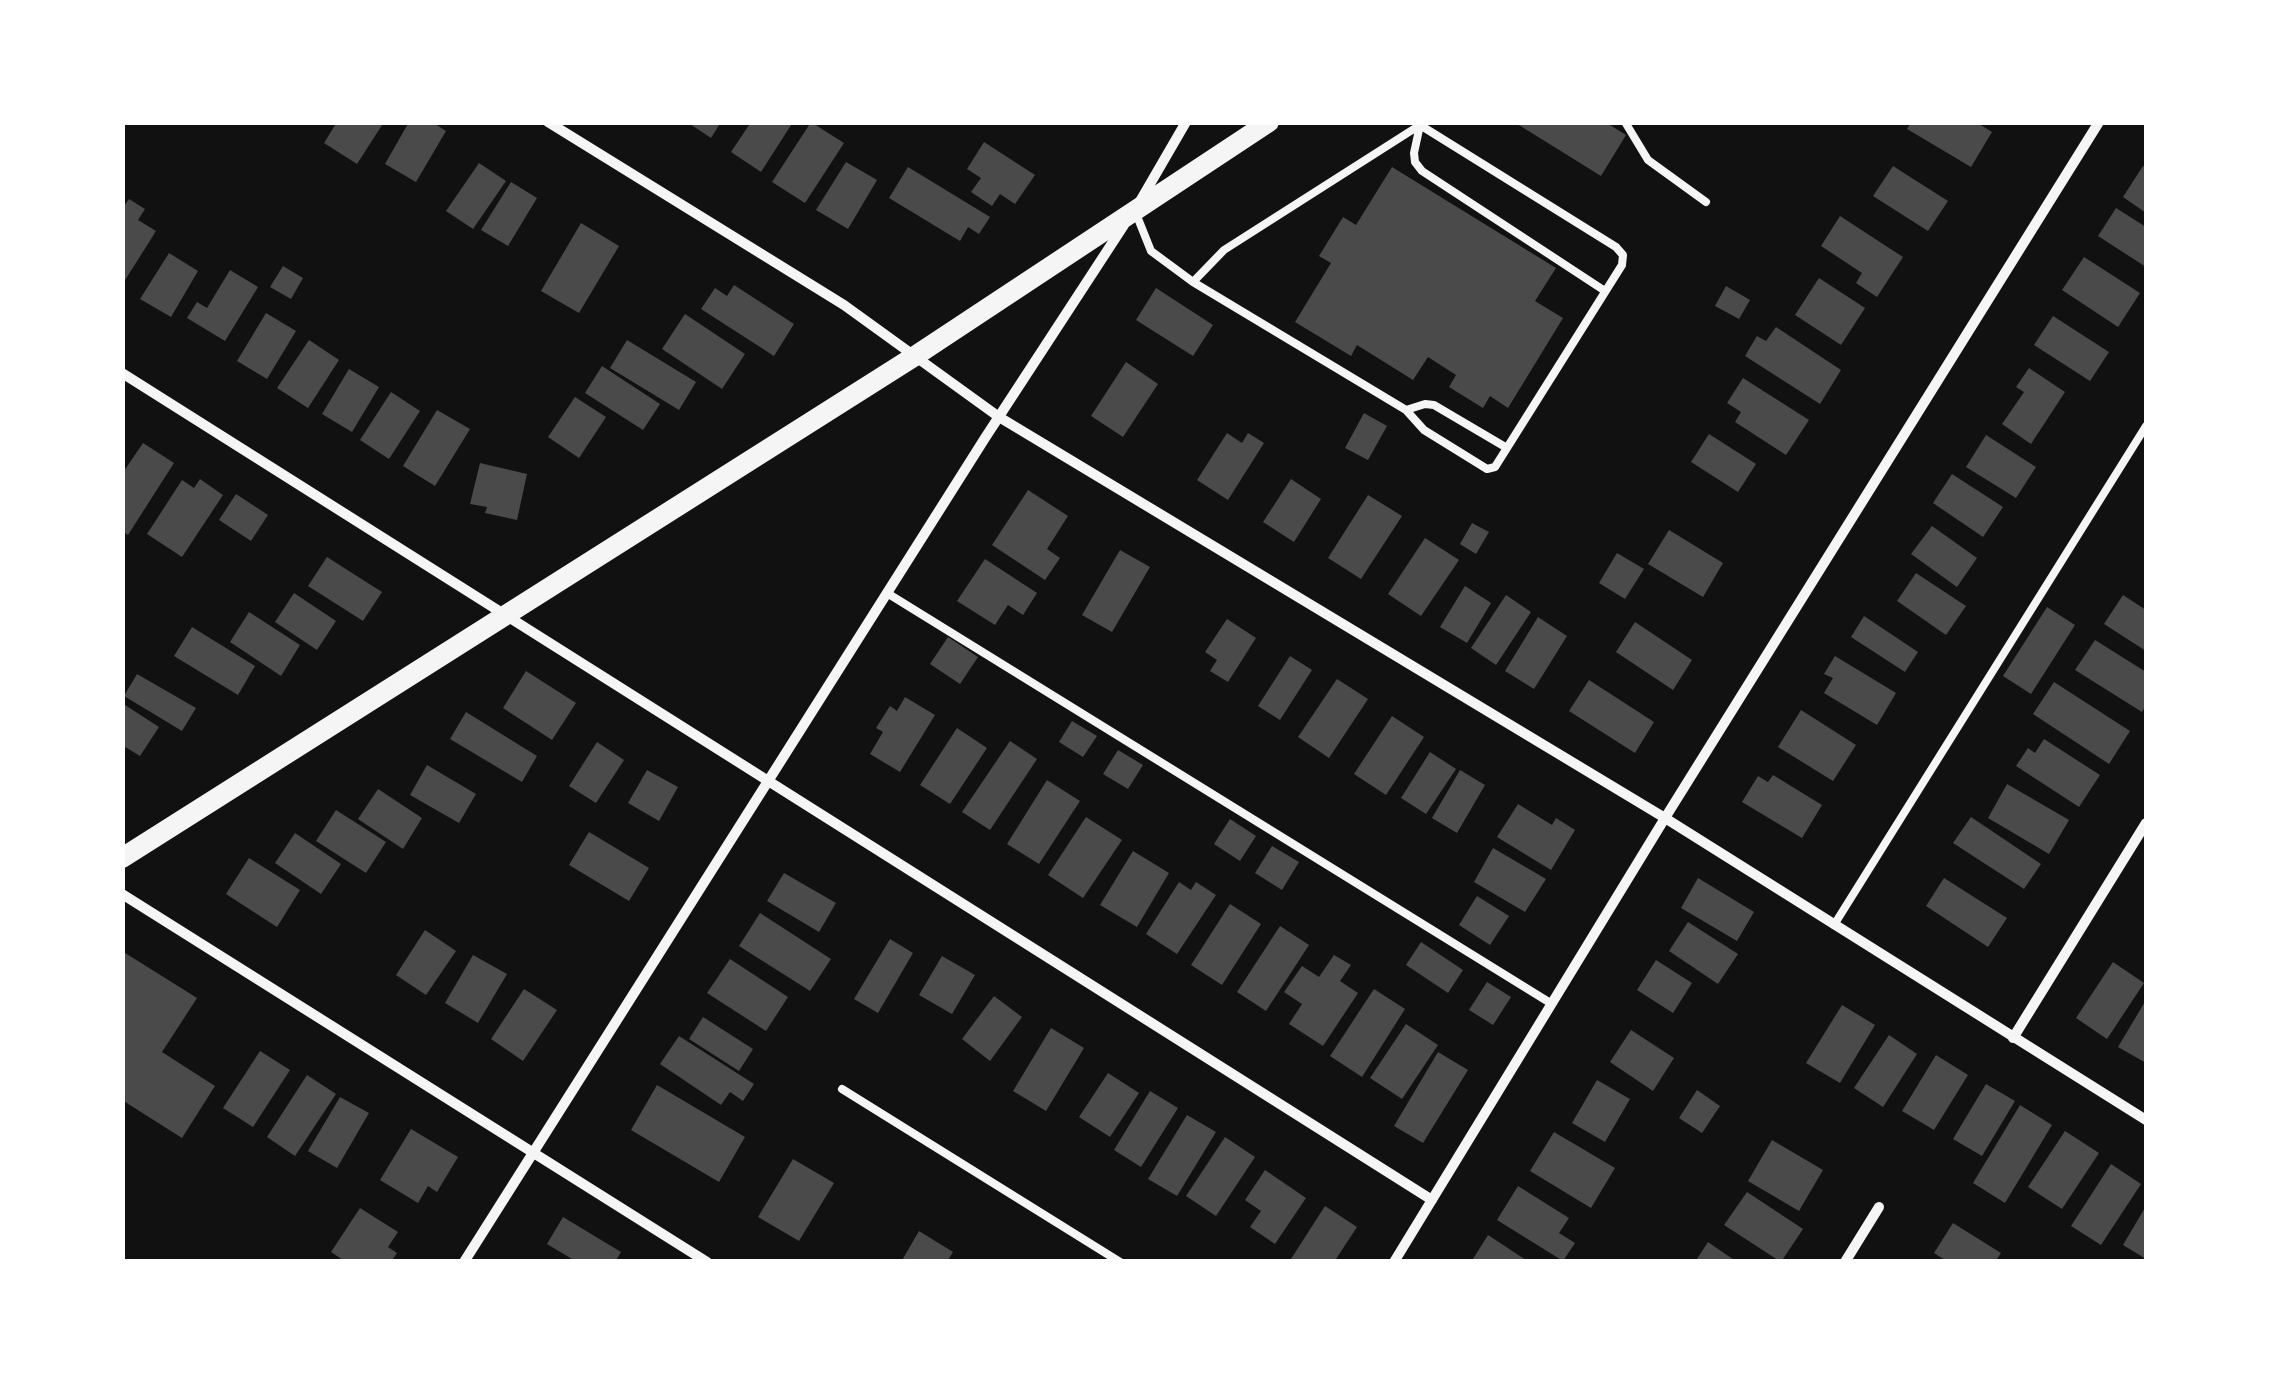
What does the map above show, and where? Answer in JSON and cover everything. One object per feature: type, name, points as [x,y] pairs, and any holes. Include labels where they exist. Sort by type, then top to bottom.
[{"type":"main road","points":[[122,858],[915,356],[1269,122]]},
{"type":"street","points":[[548,122],[844,305],[999,417],[1664,818],[2146,1120]]},
{"type":"street","points":[[464,1262],[999,417],[1135,210],[1186,122]]},
{"type":"street","points":[[1394,1262],[1664,818],[2099,122]]},
{"type":"street","points":[[122,373],[1432,1200]]},
{"type":"street","points":[[2013,1038],[2146,823]]},
{"type":"street","points":[[122,894],[707,1262]]},
{"type":"street","points":[[1845,1262],[1879,1207]]},
{"type":"lane","points":[[1626,122],[1648,160],[1706,202]]},
{"type":"lane","points":[[1193,282],[1224,250],[1420,124]]},
{"type":"lane","points":[[1135,210],[1152,251],[1193,282],[1406,410],[1424,430],[1487,469],[1495,468],[1622,265],[1624,255],[1420,124]]},
{"type":"lane","points":[[1420,124],[1414,152],[1422,171],[1605,291]]},
{"type":"lane","points":[[1406,410],[1434,405],[1506,448]]},
{"type":"lane","points":[[1834,925],[2146,426]]},
{"type":"lane","points":[[887,593],[1552,1004]]},
{"type":"lane","points":[[842,1089],[1120,1262]]},
{"type":"building","points":[[337,122],[384,122],[357,164],[324,143]]},
{"type":"building","points":[[409,122],[432,122],[446,131],[416,182],[385,164]]},
{"type":"building","points":[[687,122],[721,122],[711,138]]},
{"type":"building","points":[[751,122],[793,122],[761,172],[731,152]]},
{"type":"building","points":[[811,122],[844,143],[805,203],[772,182]]},
{"type":"building","points":[[1514,122],[1605,122],[1626,135],[1601,176]]},
{"type":"building","points":[[1911,122],[1976,122],[1992,132],[1971,167],[1907,129]]},
{"type":"building","points":[[984,142],[1035,175],[1015,204],[1000,194],[992,206],[971,192],[981,178],[967,169]]},
{"type":"building","points":[[846,162],[877,180],[848,229],[816,210]]},
{"type":"building","points":[[479,163],[506,181],[473,229],[446,211]]},
{"type":"building","points":[[1893,166],[1948,201],[1928,231],[1873,196]]},
{"type":"building","points":[[2143,166],[2146,168],[2146,213],[2123,197]]},
{"type":"building","points":[[908,167],[990,217],[979,234],[968,227],[960,241],[889,198]]},
{"type":"building","points":[[1392,167],[1556,268],[1535,301],[1563,318],[1508,408],[1490,396],[1483,408],[1449,387],[1456,375],[1428,357],[1413,380],[1357,345],[1351,356],[1295,322],[1331,263],[1319,256],[1343,217],[1356,225]]},
{"type":"building","points":[[511,182],[537,198],[508,246],[481,230]]},
{"type":"building","points":[[129,199],[145,209],[138,220],[156,231],[122,285],[122,209]]},
{"type":"building","points":[[2116,208],[2146,227],[2146,267],[2098,236]]},
{"type":"building","points":[[1840,216],[1903,257],[1877,297],[1856,283],[1862,273],[1821,246]]},
{"type":"building","points":[[581,223],[619,246],[579,313],[541,291]]},
{"type":"building","points":[[169,253],[198,271],[171,317],[140,299]]},
{"type":"building","points":[[2084,257],[2140,293],[2118,327],[2062,290]]},
{"type":"building","points":[[283,266],[303,278],[291,299],[270,287]]},
{"type":"building","points":[[230,270],[258,287],[225,341],[187,318],[197,302],[207,308]]},
{"type":"building","points":[[1819,278],[1865,308],[1841,345],[1795,315]]},
{"type":"building","points":[[734,285],[794,324],[774,356],[701,309],[715,288],[727,296]]},
{"type":"building","points":[[1726,286],[1750,300],[1739,319],[1715,306]]},
{"type":"building","points":[[1156,288],[1213,325],[1193,356],[1136,320]]},
{"type":"building","points":[[266,313],[296,331],[267,379],[237,361]]},
{"type":"building","points":[[685,314],[745,354],[722,389],[662,349]]},
{"type":"building","points":[[2053,316],[2109,352],[2090,381],[2034,345]]},
{"type":"building","points":[[1776,327],[1841,370],[1820,404],[1745,356],[1757,336],[1766,341]]},
{"type":"building","points":[[309,340],[339,360],[308,408],[277,388]]},
{"type":"building","points":[[627,340],[696,382],[679,410],[610,368]]},
{"type":"building","points":[[1126,362],[1158,384],[1123,437],[1091,416]]},
{"type":"building","points":[[602,366],[660,404],[643,430],[585,393]]},
{"type":"building","points":[[2029,368],[2065,392],[2031,444],[2002,424],[2024,392],[2016,387]]},
{"type":"building","points":[[349,369],[379,387],[352,432],[322,414]]},
{"type":"building","points":[[1743,378],[1809,420],[1786,455],[1735,422],[1741,412],[1727,403]]},
{"type":"building","points":[[391,392],[420,411],[389,459],[360,440]]},
{"type":"building","points":[[575,397],[606,417],[579,458],[548,437]]},
{"type":"building","points":[[437,410],[470,429],[435,486],[403,466]]},
{"type":"building","points":[[1364,413],[1387,426],[1368,460],[1345,448]]},
{"type":"building","points":[[1227,433],[1242,443],[1248,433],[1264,443],[1228,500],[1197,480]]},
{"type":"building","points":[[1709,434],[1756,464],[1738,492],[1691,462]]},
{"type":"building","points":[[1986,435],[2036,467],[2016,498],[1966,467]]},
{"type":"building","points":[[143,443],[174,463],[128,535],[122,531],[122,474]]},
{"type":"building","points":[[480,463],[527,474],[517,520],[485,513],[487,507],[470,504]]},
{"type":"building","points":[[1952,474],[2003,507],[1983,537],[1933,503]]},
{"type":"building","points":[[200,479],[223,495],[182,557],[147,534],[182,480],[194,488]]},
{"type":"building","points":[[1291,479],[1321,499],[1294,542],[1263,522]]},
{"type":"building","points":[[1028,490],[1068,516],[1047,549],[1060,558],[1045,580],[992,545]]},
{"type":"building","points":[[236,494],[268,515],[251,541],[219,520]]},
{"type":"building","points":[[1368,495],[1402,516],[1361,579],[1328,558]]},
{"type":"building","points":[[1472,523],[1489,532],[1476,554],[1460,544]]},
{"type":"building","points":[[1932,526],[1977,558],[1957,587],[1911,554]]},
{"type":"building","points":[[1669,530],[1723,563],[1703,597],[1648,564]]},
{"type":"building","points":[[1425,538],[1459,560],[1421,616],[1388,594]]},
{"type":"building","points":[[1120,550],[1150,567],[1112,632],[1082,615]]},
{"type":"building","points":[[1617,553],[1644,569],[1625,599],[1599,583]]},
{"type":"building","points":[[327,557],[382,592],[363,621],[308,586]]},
{"type":"building","points":[[985,559],[1037,593],[1023,615],[1008,605],[995,625],[957,601]]},
{"type":"building","points":[[1916,573],[1966,606],[1946,635],[1897,601]]},
{"type":"building","points":[[1465,586],[1491,603],[1467,643],[1440,627]]},
{"type":"building","points":[[294,593],[336,621],[317,650],[275,622]]},
{"type":"building","points":[[1506,595],[1531,612],[1496,665],[1471,648]]},
{"type":"building","points":[[2123,595],[2146,610],[2146,651],[2104,624]]},
{"type":"building","points":[[2047,607],[2075,625],[2031,694],[2003,676]]},
{"type":"building","points":[[249,612],[300,645],[281,676],[230,642]]},
{"type":"building","points":[[1864,616],[1918,652],[1905,672],[1851,637]]},
{"type":"building","points":[[1538,617],[1567,636],[1534,689],[1505,671]]},
{"type":"building","points":[[1227,619],[1256,638],[1228,682],[1210,671],[1217,660],[1205,652]]},
{"type":"building","points":[[1635,622],[1692,660],[1673,690],[1616,652]]},
{"type":"building","points":[[192,627],[255,666],[238,695],[174,656]]},
{"type":"building","points":[[948,637],[978,657],[960,684],[930,664]]},
{"type":"building","points":[[2095,640],[2146,672],[2146,705],[2142,712],[2075,670]]},
{"type":"building","points":[[1290,656],[1312,670],[1280,720],[1258,706]]},
{"type":"building","points":[[1835,656],[1896,693],[1877,725],[1824,693],[1833,678],[1824,674]]},
{"type":"building","points":[[526,671],[576,703],[552,740],[503,708]]},
{"type":"building","points":[[137,674],[196,708],[182,731],[124,696]]},
{"type":"building","points":[[1337,679],[1368,699],[1329,758],[1298,737]]},
{"type":"building","points":[[1589,680],[1654,722],[1635,753],[1569,711]]},
{"type":"building","points":[[2054,682],[2130,731],[2109,764],[2033,714]]},
{"type":"building","points":[[905,697],[935,715],[900,772],[870,754],[883,732],[876,728],[890,706],[897,711]]},
{"type":"building","points":[[122,703],[159,727],[140,756],[122,745]]},
{"type":"building","points":[[1801,710],[1856,745],[1833,781],[1778,747]]},
{"type":"building","points":[[466,712],[537,756],[522,782],[450,739]]},
{"type":"building","points":[[1392,716],[1424,737],[1386,795],[1354,774]]},
{"type":"building","points":[[1072,721],[1097,736],[1083,757],[1059,742]]},
{"type":"building","points":[[957,728],[987,748],[950,804],[920,785]]},
{"type":"building","points":[[2044,739],[2100,775],[2079,807],[2016,766],[2028,748],[2035,753]]},
{"type":"building","points":[[1010,741],[1037,759],[990,830],[962,812]]},
{"type":"building","points":[[597,742],[624,760],[596,803],[569,786]]},
{"type":"building","points":[[1118,750],[1143,765],[1128,789],[1103,774]]},
{"type":"building","points":[[1430,752],[1456,769],[1426,814],[1401,798]]},
{"type":"building","points":[[427,765],[476,794],[459,823],[410,795]]},
{"type":"building","points":[[647,770],[678,787],[659,821],[628,803]]},
{"type":"building","points":[[1460,770],[1485,785],[1457,833],[1432,818]]},
{"type":"building","points":[[1773,775],[1822,805],[1802,838],[1742,802],[1758,776],[1768,782]]},
{"type":"building","points":[[1047,780],[1080,801],[1039,864],[1007,844]]},
{"type":"building","points":[[2007,784],[2069,820],[2049,854],[1988,818]]},
{"type":"building","points":[[378,789],[422,818],[403,849],[358,819]]},
{"type":"building","points":[[1518,804],[1552,825],[1556,818],[1575,830],[1551,870],[1497,837]]},
{"type":"building","points":[[336,810],[386,842],[366,873],[316,841]]},
{"type":"building","points":[[1086,817],[1122,840],[1083,898],[1048,875]]},
{"type":"building","points":[[1971,817],[2041,864],[2024,889],[1953,843]]},
{"type":"building","points":[[1230,819],[1256,836],[1240,861],[1214,844]]},
{"type":"building","points":[[589,832],[649,868],[629,901],[569,865]]},
{"type":"building","points":[[295,833],[341,864],[321,894],[275,863]]},
{"type":"building","points":[[1272,846],[1299,862],[1282,890],[1255,873]]},
{"type":"building","points":[[1493,848],[1546,879],[1525,912],[1474,882]]},
{"type":"building","points":[[1133,851],[1169,873],[1137,927],[1100,905]]},
{"type":"building","points":[[249,858],[300,890],[277,927],[226,894]]},
{"type":"building","points":[[784,873],[836,903],[819,932],[767,901]]},
{"type":"building","points":[[1698,878],[1754,912],[1737,941],[1681,908]]},
{"type":"building","points":[[1944,878],[2007,918],[1988,947],[1926,906]]},
{"type":"building","points":[[1179,882],[1191,890],[1196,882],[1216,895],[1177,954],[1146,934]]},
{"type":"building","points":[[1477,896],[1509,916],[1490,945],[1459,925]]},
{"type":"building","points":[[1230,904],[1261,924],[1222,985],[1191,965]]},
{"type":"building","points":[[760,913],[831,959],[810,991],[739,946]]},
{"type":"building","points":[[1688,922],[1738,954],[1718,984],[1669,951]]},
{"type":"building","points":[[1280,926],[1309,945],[1266,1011],[1237,992]]},
{"type":"building","points":[[425,930],[456,951],[426,995],[396,975]]},
{"type":"building","points":[[890,939],[913,953],[878,1013],[854,999]]},
{"type":"building","points":[[1421,942],[1463,970],[1448,993],[1406,965]]},
{"type":"building","points":[[122,951],[197,998],[162,1052],[215,1086],[182,1138],[122,1100]]},
{"type":"building","points":[[473,955],[507,974],[478,1023],[445,1003]]},
{"type":"building","points":[[1334,955],[1351,965],[1340,981],[1358,993],[1323,1046],[1289,1024],[1302,1004],[1284,992],[1302,966],[1319,977]]},
{"type":"building","points":[[942,956],[975,975],[952,1014],[919,995]]},
{"type":"building","points":[[730,959],[788,997],[766,1031],[707,993]]},
{"type":"building","points":[[1656,960],[1692,983],[1673,1013],[1637,990]]},
{"type":"building","points":[[2113,962],[2144,983],[2107,1039],[2076,1018]]},
{"type":"building","points":[[1487,982],[1511,997],[1493,1025],[1469,1010]]},
{"type":"building","points":[[524,989],[557,1010],[523,1061],[491,1039]]},
{"type":"building","points":[[1374,989],[1405,1009],[1362,1077],[1330,1056]]},
{"type":"building","points":[[994,996],[1022,1017],[990,1061],[962,1039]]},
{"type":"building","points":[[2146,1000],[2146,1063],[2118,1047]]},
{"type":"building","points":[[1842,1005],[1875,1025],[1840,1083],[1806,1063]]},
{"type":"building","points":[[703,1017],[753,1049],[739,1071],[689,1039]]},
{"type":"building","points":[[1406,1024],[1438,1045],[1402,1099],[1370,1078]]},
{"type":"building","points":[[1051,1028],[1084,1048],[1046,1111],[1013,1091]]},
{"type":"building","points":[[1631,1030],[1674,1058],[1653,1091],[1610,1062]]},
{"type":"building","points":[[1889,1035],[1917,1054],[1883,1107],[1854,1088]]},
{"type":"building","points":[[679,1036],[754,1084],[743,1101],[730,1092],[721,1105],[660,1064]]},
{"type":"building","points":[[260,1051],[290,1070],[253,1127],[223,1108]]},
{"type":"building","points":[[1438,1052],[1468,1070],[1423,1143],[1394,1126]]},
{"type":"building","points":[[1936,1055],[1968,1075],[1934,1130],[1902,1111]]},
{"type":"building","points":[[1108,1073],[1139,1093],[1110,1137],[1079,1117]]},
{"type":"building","points":[[307,1075],[336,1094],[295,1156],[267,1137]]},
{"type":"building","points":[[1597,1080],[1630,1099],[1605,1142],[1572,1123]]},
{"type":"building","points":[[1986,1084],[2015,1101],[1982,1156],[1953,1139]]},
{"type":"building","points":[[657,1085],[745,1137],[719,1182],[631,1130]]},
{"type":"building","points":[[1697,1090],[1720,1106],[1702,1133],[1679,1118]]},
{"type":"building","points":[[1150,1091],[1178,1108],[1141,1167],[1114,1150]]},
{"type":"building","points":[[340,1097],[369,1113],[337,1168],[308,1151]]},
{"type":"building","points":[[2020,1105],[2052,1125],[2005,1203],[1973,1183]]},
{"type":"building","points":[[1187,1115],[1216,1132],[1177,1196],[1148,1179]]},
{"type":"building","points":[[411,1129],[458,1157],[437,1192],[428,1186],[418,1203],[380,1180]]},
{"type":"building","points":[[2065,1131],[2099,1153],[2062,1209],[2028,1187]]},
{"type":"building","points":[[1554,1132],[1615,1168],[1591,1208],[1530,1171]]},
{"type":"building","points":[[1225,1137],[1255,1157],[1216,1216],[1186,1196]]},
{"type":"building","points":[[1772,1140],[1823,1170],[1799,1211],[1748,1181]]},
{"type":"building","points":[[793,1159],[834,1183],[799,1241],[758,1217]]},
{"type":"building","points":[[2111,1164],[2141,1184],[2101,1245],[2071,1226]]},
{"type":"building","points":[[1265,1170],[1306,1198],[1275,1244],[1250,1227],[1261,1211],[1245,1200]]},
{"type":"building","points":[[1518,1186],[1569,1218],[1559,1233],[1575,1243],[1563,1261],[1497,1220]]},
{"type":"building","points":[[1747,1192],[1803,1229],[1781,1262],[1724,1225]]},
{"type":"building","points":[[1325,1206],[1357,1227],[1334,1262],[1289,1262]]},
{"type":"building","points":[[2146,1206],[2146,1259],[2123,1245]]},
{"type":"building","points":[[360,1208],[398,1232],[388,1247],[397,1253],[391,1262],[346,1262],[331,1252]]},
{"type":"building","points":[[563,1217],[621,1252],[615,1262],[571,1262],[547,1244]]},
{"type":"building","points":[[1953,1223],[2001,1253],[1995,1262],[1948,1262],[1934,1253]]},
{"type":"building","points":[[919,1231],[953,1252],[947,1262],[901,1262]]},
{"type":"building","points":[[1488,1235],[1529,1262],[1471,1262]]},
{"type":"building","points":[[1708,1242],[1737,1262],[1695,1262]]}]
